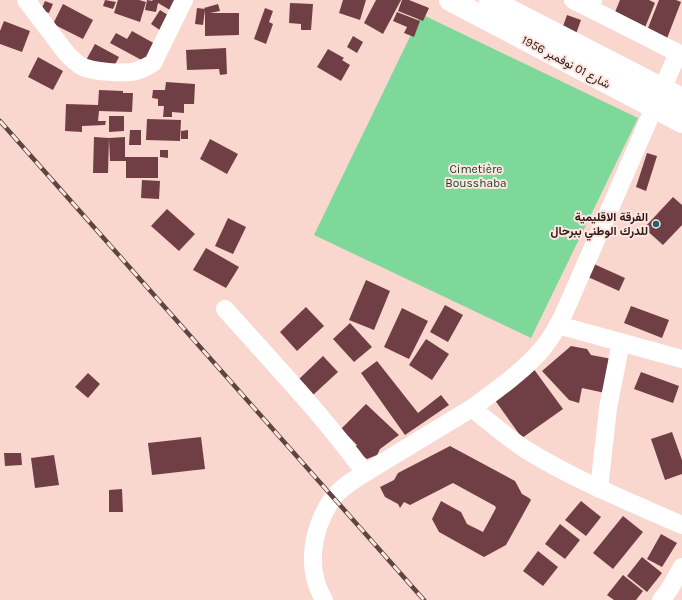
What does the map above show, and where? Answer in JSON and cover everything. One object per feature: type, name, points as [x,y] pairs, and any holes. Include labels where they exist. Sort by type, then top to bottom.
[{"type":"main road","name":"شارع 01 نوفمبر 1956","points":[[450,0],[654,109],[682,122]]},
{"type":"main road","name":"شارع 01 نوفمبر 1956","points":[[490,0],[682,99]]},
{"type":"street","points":[[26,0],[74,61],[93,70],[122,72],[135,71],[144,68],[153,62],[184,0]]},
{"type":"street","points":[[324,600],[318,590],[313,571],[313,546],[321,520],[334,497],[348,484],[365,473],[472,408],[529,362],[542,349],[558,325],[663,89],[678,59],[591,4],[573,0]]},
{"type":"street","points":[[225,309],[311,404],[365,473]]},
{"type":"street","points":[[558,325],[682,359]]},
{"type":"street","points":[[598,489],[608,408],[621,342]]},
{"type":"street","points":[[472,408],[504,434],[527,450],[598,489],[682,525]]},
{"type":"street","points":[[671,597],[682,567]]},
{"type":"green space","name":"Cimetière Bousshaba","points":[[421,14],[638,118],[531,338],[314,235]]},
{"type":"building","points":[[105,0],[116,2],[113,9],[103,6]]},
{"type":"building","points":[[118,0],[139,0],[146,2],[140,22],[114,13]]},
{"type":"building","points":[[147,0],[182,0],[175,13],[158,3],[156,12],[145,10]]},
{"type":"building","points":[[343,0],[366,0],[360,20],[339,13]]},
{"type":"building","points":[[376,0],[401,0],[383,34],[364,23]]},
{"type":"building","points":[[402,0],[409,0],[429,8],[423,21],[398,11]]},
{"type":"building","points":[[620,0],[649,0],[655,3],[644,30],[613,17]]},
{"type":"building","points":[[659,0],[676,0],[681,2],[666,41],[646,33]]},
{"type":"building","points":[[45,1],[53,4],[49,13],[41,10]]},
{"type":"building","points":[[290,3],[313,4],[311,30],[301,30],[301,24],[289,23]]},
{"type":"building","points":[[63,4],[93,20],[83,39],[53,24]]},
{"type":"building","points":[[218,4],[220,11],[210,13],[239,13],[239,35],[205,36],[205,10],[203,25],[195,24],[197,8],[205,9],[204,8]]},
{"type":"building","points":[[265,8],[273,11],[269,22],[273,24],[266,44],[254,39]]},
{"type":"building","points":[[160,10],[174,19],[164,33],[151,24]]},
{"type":"building","points":[[397,12],[420,21],[414,37],[404,33],[407,27],[393,21]]},
{"type":"building","points":[[567,15],[581,20],[576,34],[562,29]]},
{"type":"building","points":[[4,21],[30,31],[22,52],[0,44],[0,31]]},
{"type":"building","points":[[132,31],[157,45],[147,63],[110,43],[116,33],[127,39]]},
{"type":"building","points":[[353,36],[363,42],[357,53],[347,47]]},
{"type":"building","points":[[95,44],[119,57],[109,76],[85,62]]},
{"type":"building","points":[[226,48],[227,74],[220,75],[219,69],[187,70],[186,50]]},
{"type":"building","points":[[328,49],[344,58],[342,60],[350,65],[341,81],[317,67]]},
{"type":"building","points":[[38,57],[63,71],[53,90],[28,77]]},
{"type":"building","points":[[166,82],[195,84],[194,104],[184,104],[184,113],[172,112],[172,117],[163,117],[164,106],[158,106],[158,99],[152,98],[153,90],[165,90]]},
{"type":"building","points":[[99,90],[133,93],[132,112],[99,111],[98,121],[106,121],[105,125],[82,126],[82,132],[65,131],[66,104],[98,105]]},
{"type":"building","points":[[109,116],[124,116],[124,131],[109,132]]},
{"type":"building","points":[[147,119],[181,120],[180,141],[146,140]]},
{"type":"building","points":[[130,130],[141,130],[141,145],[129,145]]},
{"type":"building","points":[[188,130],[188,139],[181,139],[181,131]]},
{"type":"building","points":[[94,137],[109,138],[108,173],[93,173]]},
{"type":"building","points":[[125,137],[125,157],[158,157],[158,178],[126,178],[126,161],[110,161],[109,138]]},
{"type":"building","points":[[210,139],[238,154],[227,174],[200,159]]},
{"type":"building","points":[[160,150],[168,150],[168,158],[160,157]]},
{"type":"building","points":[[647,153],[657,156],[646,191],[636,187]]},
{"type":"building","points":[[142,180],[160,181],[159,199],[141,198]]},
{"type":"building","points":[[673,197],[682,205],[682,225],[663,245],[644,228]]},
{"type":"building","points":[[167,209],[195,234],[179,251],[151,226]]},
{"type":"building","points":[[228,218],[246,227],[233,254],[215,246]]},
{"type":"building","points":[[206,248],[239,267],[226,288],[193,270]]},
{"type":"building","points":[[594,264],[625,278],[619,291],[588,277]]},
{"type":"building","points":[[366,280],[390,291],[374,330],[349,320]]},
{"type":"building","points":[[445,305],[463,315],[448,342],[430,332]]},
{"type":"building","points":[[631,306],[669,320],[662,338],[624,323]]},
{"type":"building","points":[[306,307],[324,326],[297,351],[280,332]]},
{"type":"building","points":[[402,308],[428,321],[409,359],[384,347]]},
{"type":"building","points":[[350,323],[372,347],[354,362],[333,339]]},
{"type":"building","points":[[426,339],[449,354],[432,380],[409,365]]},
{"type":"building","points":[[571,346],[587,349],[591,355],[612,359],[605,393],[582,388],[579,403],[569,400],[542,371]]},
{"type":"building","points":[[323,356],[338,372],[313,395],[298,380]]},
{"type":"building","points":[[377,361],[418,413],[441,395],[449,405],[405,435],[361,373]]},
{"type":"building","points":[[533,368],[563,409],[522,438],[492,396]]},
{"type":"building","points":[[641,372],[679,386],[673,403],[634,389]]},
{"type":"building","points":[[88,373],[100,384],[88,398],[75,387]]},
{"type":"building","points":[[366,404],[399,435],[380,449],[377,455],[367,459],[353,449],[357,445],[341,429]]},
{"type":"building","points":[[672,432],[682,460],[682,474],[665,480],[651,439]]},
{"type":"building","points":[[201,437],[205,469],[152,475],[148,443]]},
{"type":"building","points":[[450,446],[515,481],[522,494],[531,500],[506,545],[484,557],[439,532],[432,519],[441,501],[461,512],[467,524],[483,532],[496,508],[495,506],[453,483],[410,505],[404,502],[400,508],[398,504],[385,497],[380,487],[394,480],[398,473]]},
{"type":"building","points":[[4,453],[21,453],[22,465],[5,466]]},
{"type":"building","points":[[54,455],[59,485],[35,488],[31,458]]},
{"type":"building","points":[[122,489],[123,512],[109,512],[109,490]]},
{"type":"building","points":[[581,501],[601,517],[586,536],[565,520]]},
{"type":"building","points":[[623,516],[643,532],[613,569],[593,553]]},
{"type":"building","points":[[560,524],[580,540],[565,559],[545,544]]},
{"type":"building","points":[[661,534],[677,543],[662,567],[647,559]]},
{"type":"building","points":[[538,551],[558,567],[543,586],[523,571]]},
{"type":"building","points":[[642,557],[662,573],[647,592],[627,576]]},
{"type":"building","points":[[623,575],[643,591],[636,600],[614,600],[607,595]]},
{"type":"railway","points":[[0,121],[424,600]]},
{"type":"place","name":"الفرقة الاقليمية للدرك الوطني ببرحال","points":[[656,224]]}]
